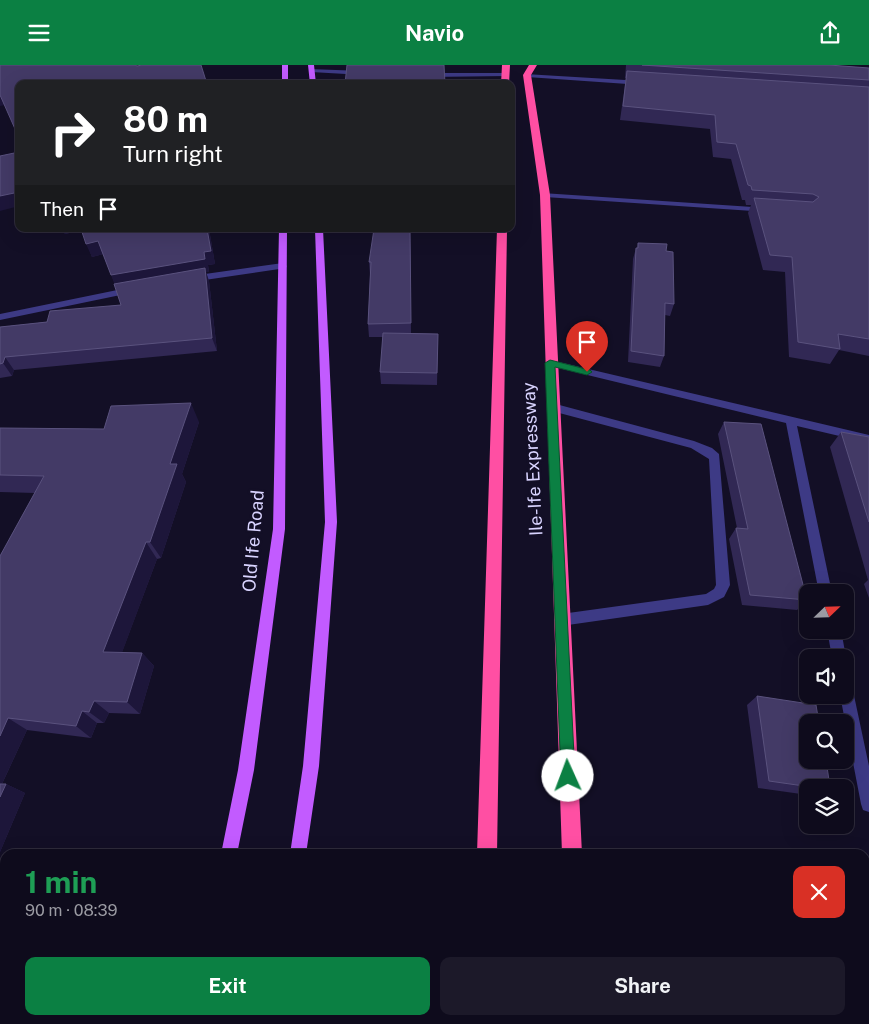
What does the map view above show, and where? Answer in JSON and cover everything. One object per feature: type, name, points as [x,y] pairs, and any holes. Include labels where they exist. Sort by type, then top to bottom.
[{"type":"highway","points":[[506,65],[506,79]]},
{"type":"highway","name":"Ile-Ife Expressway","points":[[530,70],[544,195],[572,849]]},
{"type":"highway","name":"Ile-Ife Expressway","points":[[487,849],[502,232]]},
{"type":"main road","points":[[285,65],[285,80]]},
{"type":"main road","name":"Old Ife Road","points":[[230,849],[246,770],[279,529],[283,232]]},
{"type":"main road","points":[[299,849],[311,766],[331,522],[319,232]]},
{"type":"street","points":[[311,68],[370,73]]},
{"type":"street","points":[[530,70],[654,83]]},
{"type":"street","points":[[419,75],[506,79]]},
{"type":"street","points":[[544,195],[777,211]]},
{"type":"street","points":[[185,280],[283,266]]},
{"type":"street","points":[[0,317],[146,287]]},
{"type":"street","points":[[550,363],[869,439]]},
{"type":"street","points":[[552,407],[694,445],[708,451],[715,457],[723,585],[720,593],[708,599],[562,620]]},
{"type":"street","points":[[791,421],[824,584]]},
{"type":"street","points":[[849,704],[869,804]]},
{"type":"building","points":[[0,65],[201,65],[206,80],[15,80],[15,129],[0,95]]},
{"type":"building","points":[[347,65],[444,65],[445,80],[345,80]]},
{"type":"building","points":[[642,65],[829,65],[869,68],[869,80]]},
{"type":"building","points":[[627,71],[869,87],[869,339],[838,334],[840,349],[798,342],[792,257],[770,255],[754,198],[813,202],[819,197],[813,194],[752,190],[751,186],[748,185],[736,144],[717,142],[715,115],[623,106]]},
{"type":"building","points":[[15,153],[15,193],[0,196],[0,156]]},
{"type":"building","points":[[82,232],[208,232],[211,251],[204,252],[205,259],[111,275],[98,241],[86,244]]},
{"type":"building","points":[[374,232],[410,232],[411,323],[368,324],[371,262],[369,262]]},
{"type":"building","points":[[638,243],[667,244],[666,251],[673,252],[674,304],[665,303],[664,356],[631,351],[636,248],[638,248]]},
{"type":"building","points":[[205,268],[212,338],[5,357],[3,363],[0,364],[0,327],[47,322],[50,311],[121,305],[114,284]]},
{"type":"building","points":[[383,333],[438,334],[437,373],[380,372]]},
{"type":"building","points":[[191,403],[170,464],[177,464],[150,542],[146,542],[103,652],[142,653],[127,702],[94,701],[89,712],[82,711],[76,726],[8,718],[0,736],[0,556],[44,476],[0,475],[0,428],[104,429],[111,406]]},
{"type":"building","points":[[724,422],[761,424],[803,584],[799,584],[799,599],[750,595],[736,528],[748,529]]},
{"type":"building","points":[[841,432],[869,437],[869,522]]},
{"type":"building","points":[[757,696],[799,702],[799,704],[816,705],[818,714],[799,714],[799,769],[827,769],[829,779],[799,779],[799,785],[769,781]]},
{"type":"building","points":[[0,784],[6,784],[0,797]]},
{"type":"route","points":[[568,776],[550,363],[587,372]]}]
